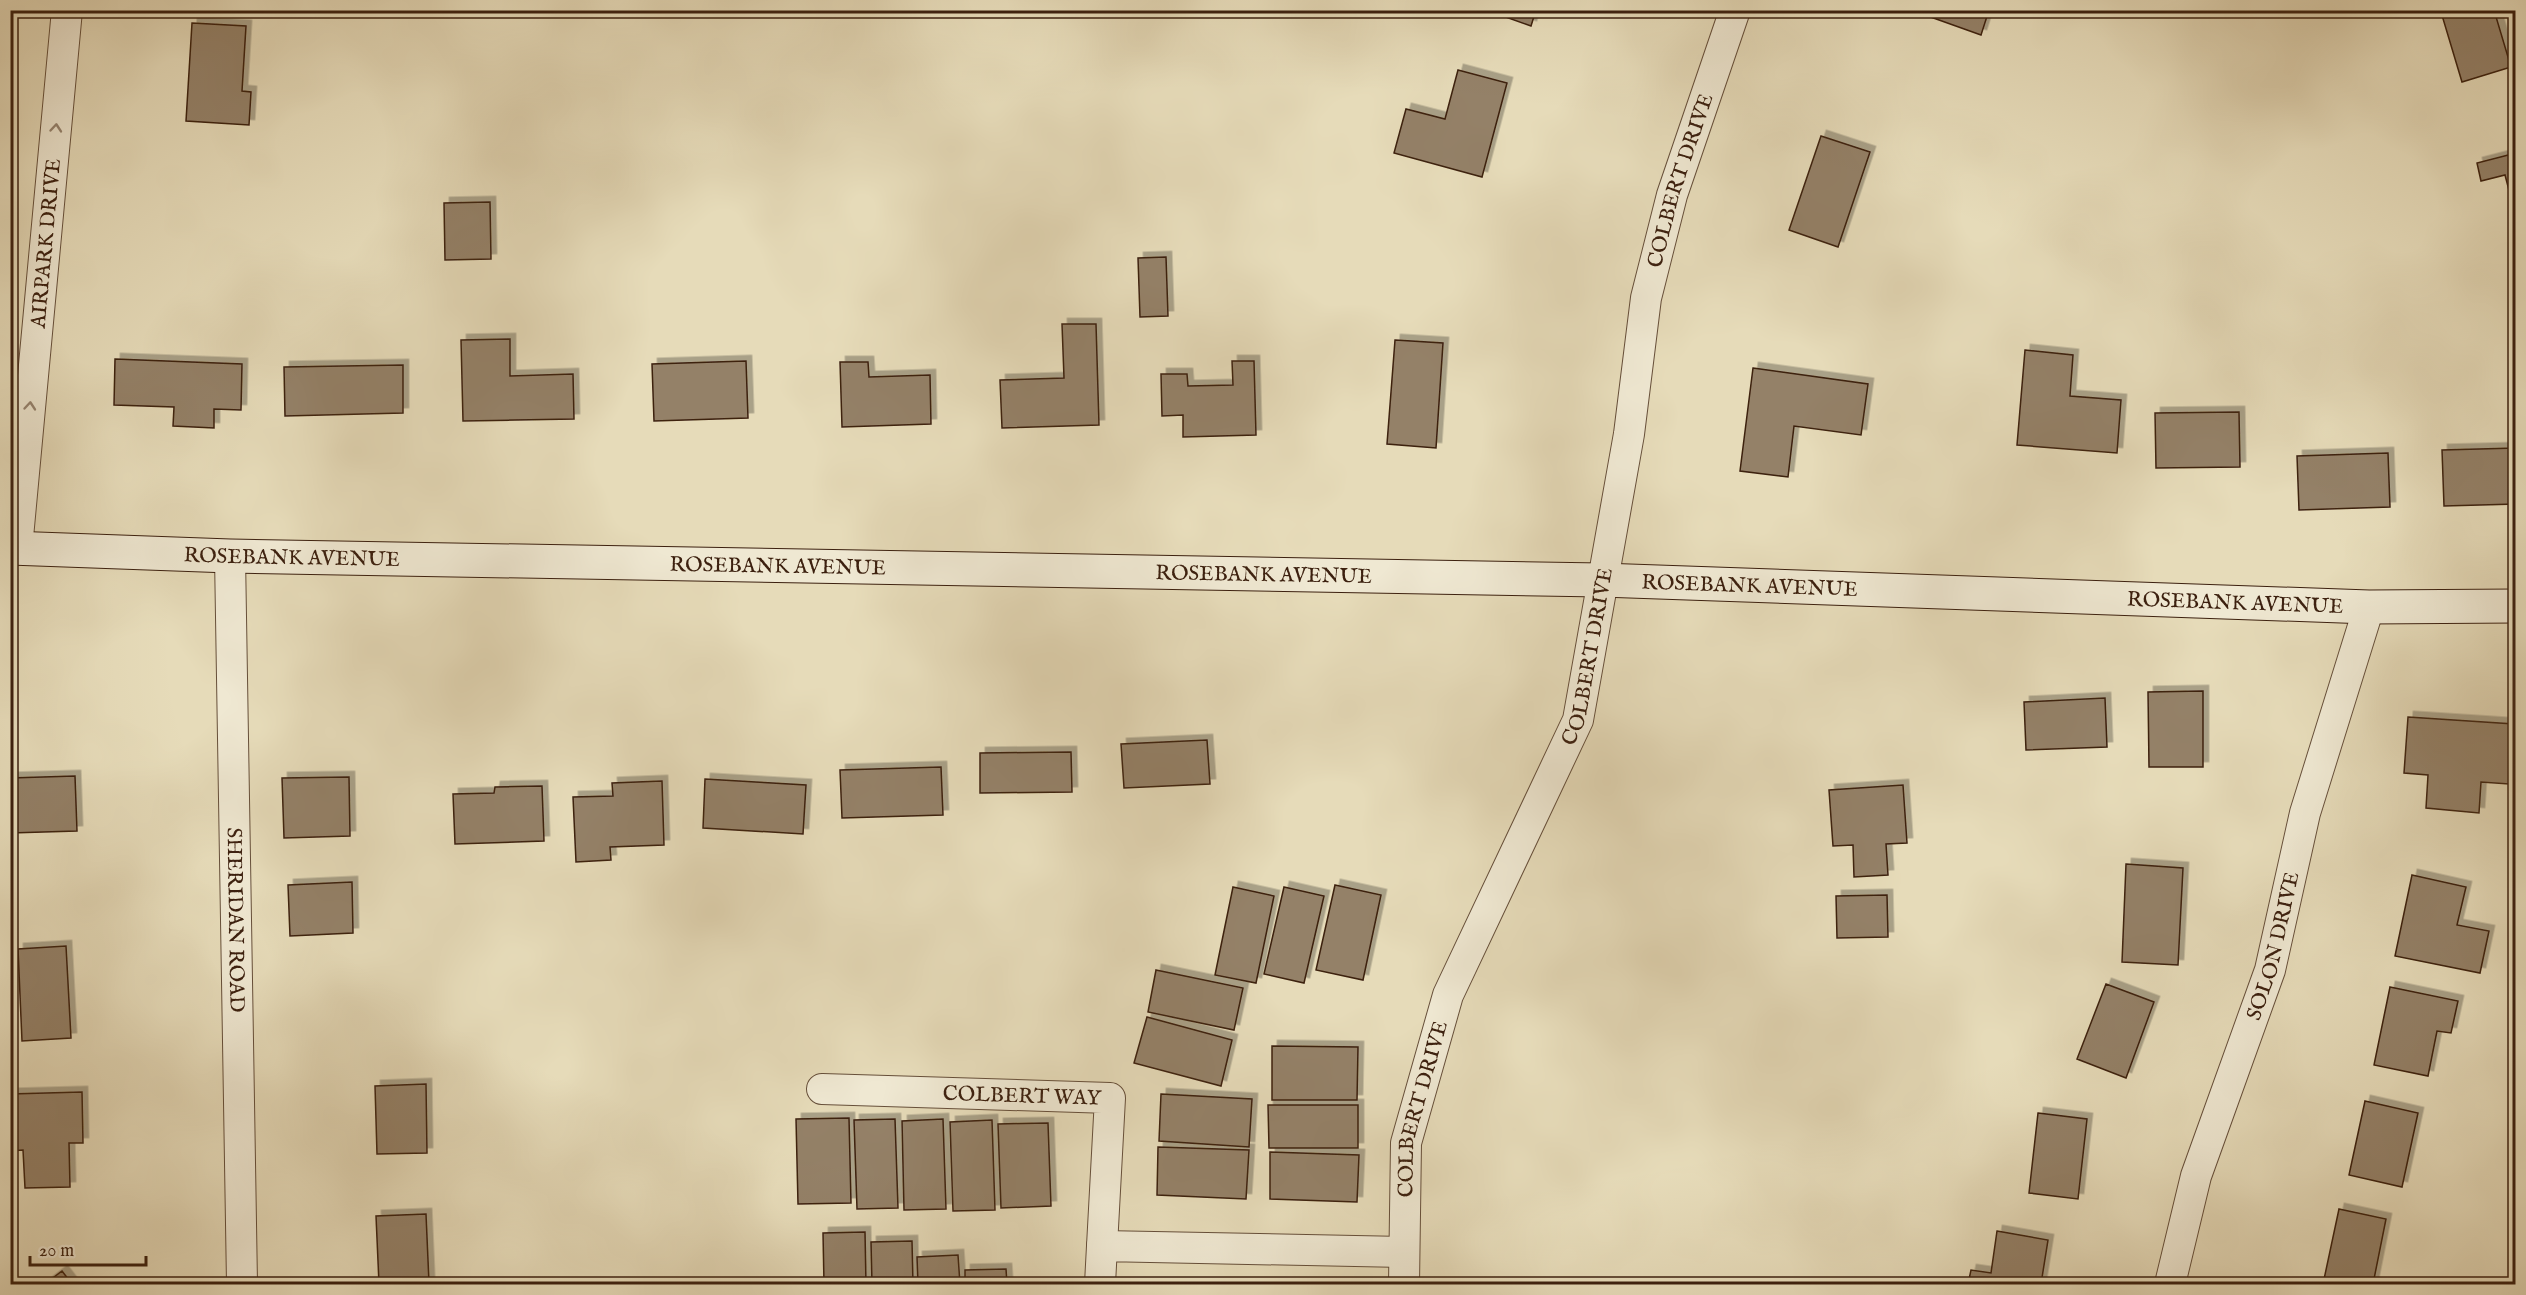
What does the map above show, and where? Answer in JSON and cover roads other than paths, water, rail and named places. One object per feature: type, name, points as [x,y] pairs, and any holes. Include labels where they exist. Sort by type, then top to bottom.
[{"type":"street","name":"AIRPARK DRIVE","points":[[14,548],[67,10]]},
{"type":"street","name":"COLBERT DRIVE","points":[[1404,1284],[1406,1143],[1445,1007],[1578,720],[1601,580],[1629,434],[1646,298],[1672,195],[1735,10]]},
{"type":"street","name":"ROSEBANK AVENUE","points":[[14,548],[230,556],[1601,580],[2369,607],[2516,606]]},
{"type":"street","name":"SHERIDAN ROAD","points":[[230,556],[243,1284]]},
{"type":"street","name":"SOLON DRIVE","points":[[2170,1284],[2196,1176],[2270,970],[2305,813],[2369,607]]},
{"type":"street","name":"COLBERT WAY","points":[[822,1089],[1110,1098],[1100,1284]]},
{"type":"street","points":[[1102,1246],[1404,1252]]}]
